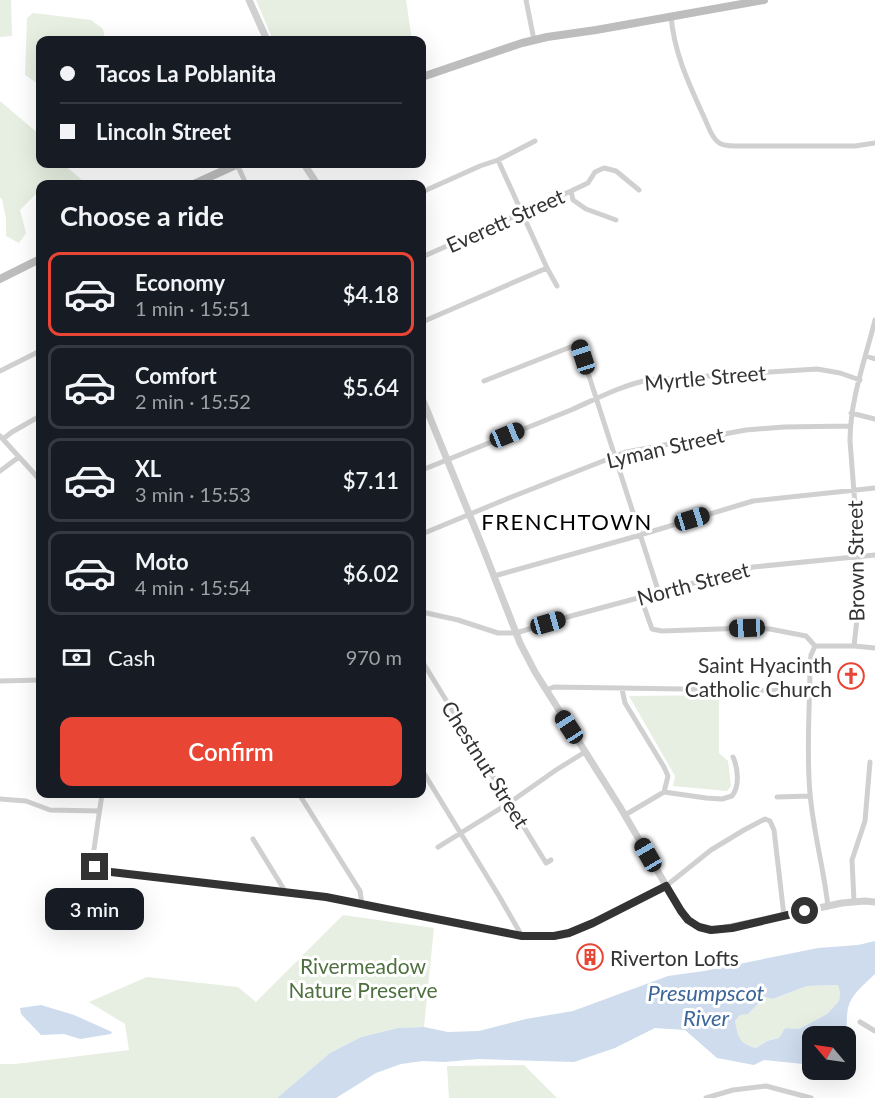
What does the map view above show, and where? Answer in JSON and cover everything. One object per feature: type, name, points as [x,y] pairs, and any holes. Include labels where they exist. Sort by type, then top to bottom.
[{"type":"main road","points":[[426,76],[522,43],[547,37],[764,0]]},
{"type":"main road","points":[[203,180],[228,168]]},
{"type":"main road","points":[[0,279],[36,261]]},
{"type":"street","points":[[249,0],[265,36]]},
{"type":"street","points":[[526,0],[534,40]]},
{"type":"street","points":[[671,16],[680,63],[717,142],[736,146],[855,146],[875,143]]},
{"type":"street","points":[[426,190],[498,160],[536,141]]},
{"type":"street","points":[[498,160],[557,286]]},
{"type":"street","name":"Everett Street","points":[[426,255],[588,183],[595,171],[604,168],[616,171],[639,190]]},
{"type":"street","points":[[571,191],[573,200],[586,209],[616,220]]},
{"type":"street","points":[[426,320],[547,268]]},
{"type":"street","name":"Brown Street","points":[[815,646],[854,646],[860,592],[849,441],[851,413],[875,320]]},
{"type":"street","points":[[484,381],[579,345],[659,593]]},
{"type":"street","points":[[0,371],[36,353]]},
{"type":"street","points":[[866,356],[875,359]]},
{"type":"street","name":"Myrtle Street","points":[[426,468],[597,397],[648,380],[800,369],[829,370],[860,380]]},
{"type":"street","points":[[426,408],[516,633],[535,672],[688,920],[705,929],[722,930],[854,901],[875,903]]},
{"type":"street","points":[[851,413],[875,419]]},
{"type":"street","points":[[36,418],[1,438],[36,476]]},
{"type":"street","name":"Lyman Street","points":[[426,532],[615,455],[738,431],[784,427],[850,426]]},
{"type":"street","points":[[0,471],[19,457]]},
{"type":"street","points":[[494,576],[753,501],[875,488]]},
{"type":"street","name":"North Street","points":[[516,633],[753,567],[875,555]]},
{"type":"street","points":[[641,598],[652,629],[662,631],[758,628],[806,636],[815,646],[811,655],[808,747],[810,796],[828,906]]},
{"type":"street","points":[[426,613],[498,633],[516,633]]},
{"type":"street","points":[[854,646],[875,648]]},
{"type":"street","name":"Chestnut Street","points":[[426,668],[546,863],[551,860]]},
{"type":"street","points":[[0,681],[36,680]]},
{"type":"street","points":[[546,690],[554,687],[810,692]]},
{"type":"street","points":[[622,689],[625,702],[664,767],[668,777],[664,792]]},
{"type":"street","points":[[438,848],[585,752]]},
{"type":"street","points":[[625,815],[664,792],[722,799],[732,796],[737,784],[732,757]]},
{"type":"street","points":[[854,901],[852,860],[865,821],[870,762]]},
{"type":"street","points":[[426,776],[522,936]]},
{"type":"street","points":[[777,797],[810,796]]},
{"type":"street","points":[[101,798],[93,856],[95,867],[99,870],[326,897],[522,936],[554,936],[569,933],[593,923],[666,886],[711,850],[765,819],[770,821],[774,830],[784,916]]},
{"type":"street","points":[[301,798],[360,891],[362,904]]},
{"type":"street","points":[[0,799],[26,801],[50,810],[99,811]]},
{"type":"street","points":[[253,839],[285,891]]},
{"type":"street","points":[[860,1022],[875,1031]]},
{"type":"street","points":[[706,1098],[733,1090],[766,1086],[811,1098]]},
{"type":"green space","points":[[0,0],[11,0],[12,36],[0,37]]},
{"type":"green space","points":[[256,0],[406,0],[411,36],[271,36]]},
{"type":"green space","points":[[33,13],[91,20],[103,29],[104,36],[36,36],[36,82],[25,75],[27,18]]},
{"type":"green space","points":[[0,101],[36,132],[36,168],[68,168],[82,180],[36,180],[36,194],[20,210],[26,233],[19,243],[6,236],[6,219],[0,198]]},
{"type":"green space","points":[[719,695],[719,753],[728,761],[731,786],[727,791],[673,786],[675,776],[629,696]]},
{"type":"green space","name":"Rivermeadow Nature Preserve","points":[[343,915],[434,928],[424,1027],[398,1028],[361,1037],[330,1053],[277,1098],[0,1098],[0,1064],[129,1050],[125,1024],[89,1002],[147,977],[238,987],[256,1002]]},
{"type":"green space","points":[[838,985],[839,1001],[827,1014],[799,1029],[785,1028],[779,1038],[767,1041],[756,1048],[740,1039],[735,1021],[740,1015],[749,1013],[765,997],[774,999],[807,986]]},
{"type":"green space","points":[[524,1065],[557,1098],[449,1098],[447,1066]]},
{"type":"water","name":"Presumpscot River","points":[[875,941],[875,974],[852,998],[847,1012],[846,1026],[805,1026],[827,1014],[839,1001],[838,985],[807,986],[773,999],[765,997],[748,1014],[740,1015],[735,1021],[738,1035],[743,1042],[756,1048],[767,1041],[779,1038],[785,1028],[802,1027],[802,1064],[764,1060],[754,1065],[717,1058],[685,1030],[655,1028],[615,1048],[574,1062],[478,1059],[423,1061],[401,1064],[376,1073],[336,1098],[277,1098],[330,1053],[361,1037],[398,1028],[424,1027],[448,1032],[479,1031],[526,1019],[573,1011],[668,976],[818,948],[858,945]]},
{"type":"water","points":[[41,1005],[74,1015],[112,1032],[80,1039],[64,1034],[41,1035],[21,1014],[20,1008]]},
{"type":"place","name":"Saint Hyacinth Catholic Church","points":[[851,676]]},
{"type":"place","name":"Riverton Lofts","points":[[590,957]]},
{"type":"district","name":"FRENCHTOWN","points":[[567,521]]},
{"type":"route","points":[[95,867],[111,872],[296,892],[522,936],[554,936],[569,933],[666,886],[688,920],[705,929],[722,930],[805,911]]}]
